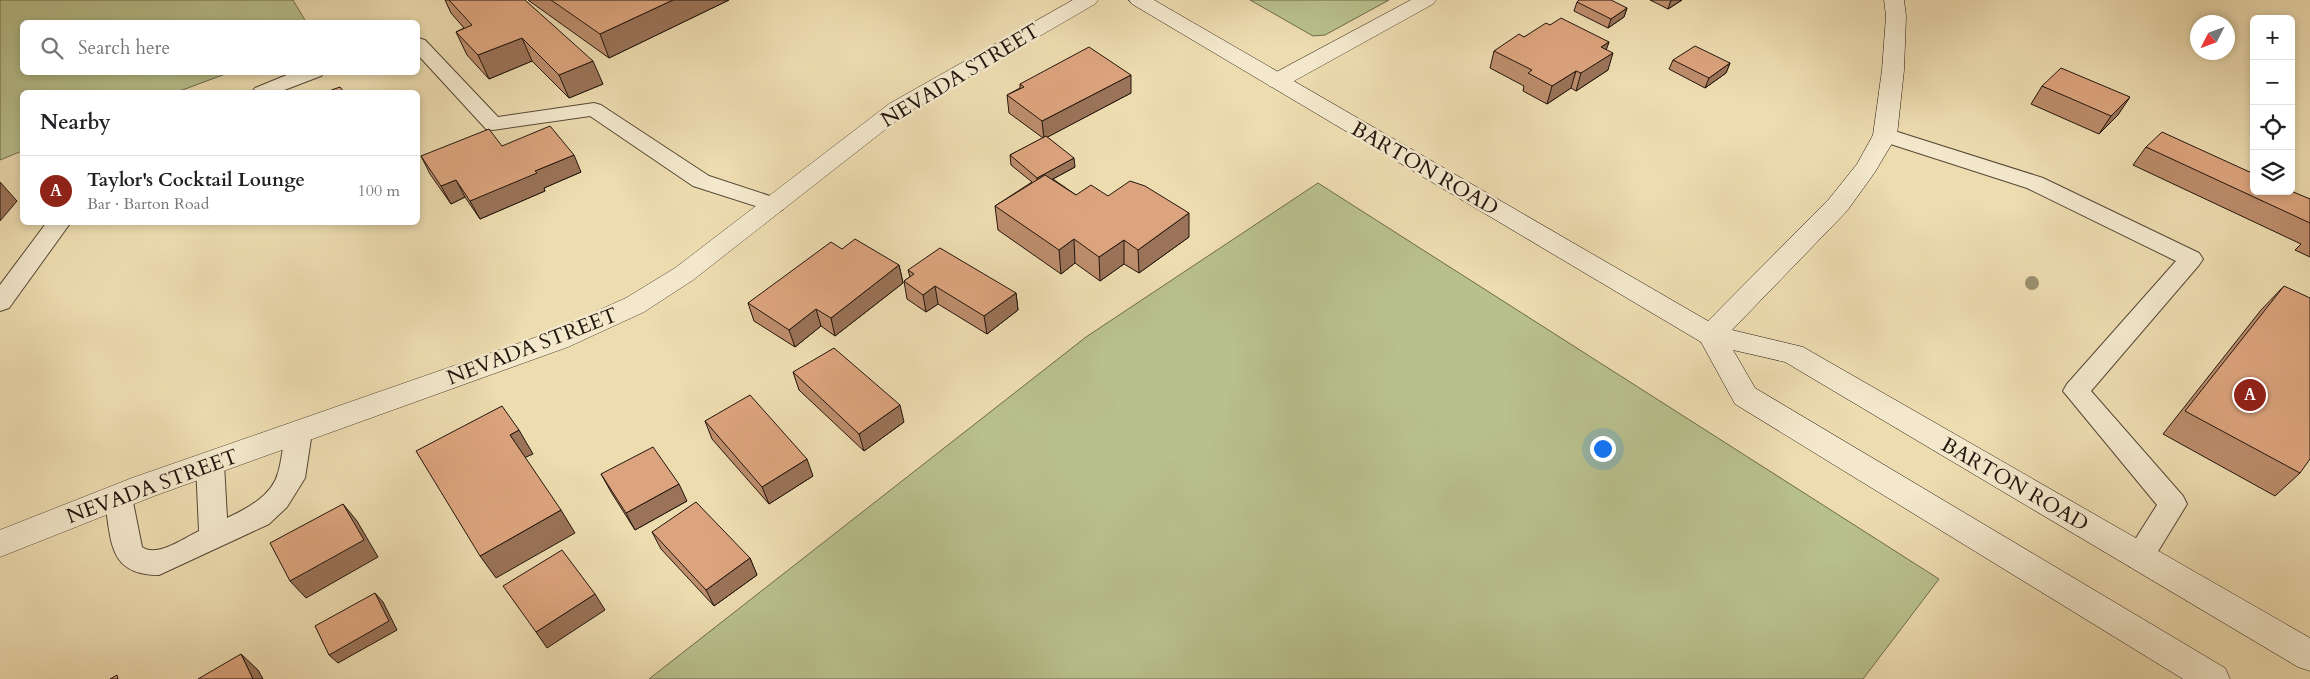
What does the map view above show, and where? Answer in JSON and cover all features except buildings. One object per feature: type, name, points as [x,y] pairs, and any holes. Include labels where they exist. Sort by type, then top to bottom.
[{"type":"main road","name":"NEVADA STREET","points":[[0,544],[118,497],[558,340],[635,305],[684,274],[897,109],[1088,0]]},
{"type":"main road","name":"BARTON ROAD","points":[[1139,0],[1711,335],[1793,354],[2310,656]]},
{"type":"main road","points":[[1277,81],[1426,0]]},
{"type":"main road","points":[[1894,0],[1896,16],[1893,70],[1885,134],[1867,167],[1838,206],[1711,335],[1745,396],[2212,679]]},
{"type":"lane","points":[[420,46],[493,124],[594,109],[701,181],[774,205]]},
{"type":"lane","points":[[267,90],[306,75]]},
{"type":"lane","points":[[1885,134],[2035,183],[2191,259],[2076,391],[2173,504],[2139,556]]},
{"type":"lane","points":[[0,302],[58,225]]},
{"type":"lane","points":[[118,497],[130,553],[142,563],[159,563],[259,516],[278,499],[291,478],[299,432]]},
{"type":"lane","points":[[210,464],[214,537]]},
{"type":"green space","points":[[0,0],[293,0],[305,20],[20,20],[20,75],[223,75],[182,90],[20,90],[20,152],[0,160]]},
{"type":"green space","points":[[1250,0],[1389,0],[1325,35],[1313,36]]},
{"type":"green space","points":[[1318,183],[1939,579],[1863,679],[649,679],[1086,337]]},
{"type":"place","name":"Taylor's Cocktail Lounge","points":[[2250,395]]}]
